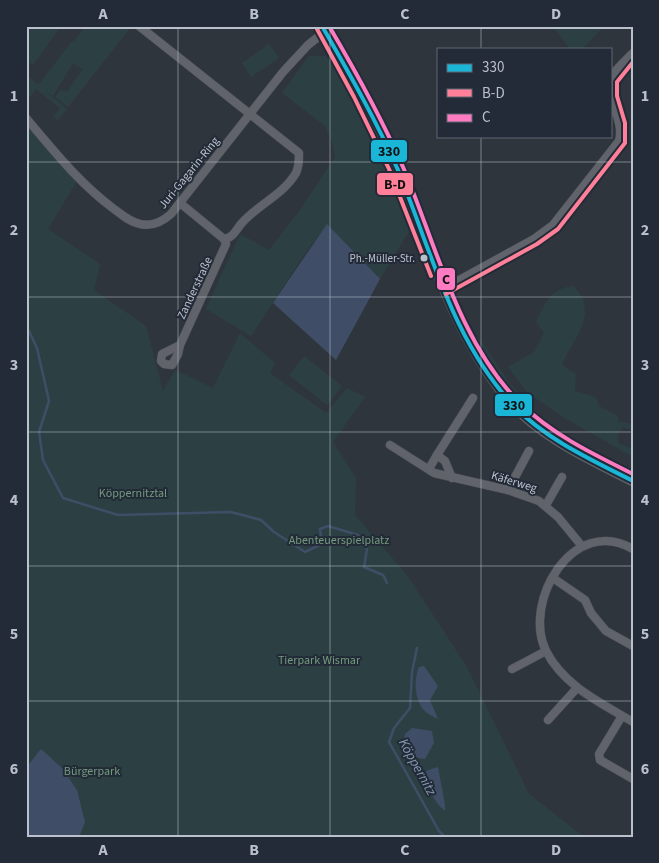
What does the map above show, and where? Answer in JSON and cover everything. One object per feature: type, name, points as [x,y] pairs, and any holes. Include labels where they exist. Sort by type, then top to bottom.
[{"type":"street","points":[[140,26],[294,148],[299,154],[296,172],[272,199],[250,214],[232,237],[224,239],[180,203]]},
{"type":"street","points":[[326,28],[395,166],[443,289],[467,340],[502,393],[534,424],[591,460],[633,481]]},
{"type":"street","name":"Juri-Gagarin-Ring","points":[[26,118],[79,181],[133,222],[145,225],[161,222],[180,203],[297,56],[326,28]]},
{"type":"street","points":[[612,76],[613,73],[633,53]]},
{"type":"street","points":[[443,289],[534,239],[553,225],[619,141],[620,125],[612,96]]},
{"type":"street","name":"Zanderstraße","points":[[180,345],[225,250],[224,239]]},
{"type":"street","points":[[432,471],[430,467],[473,398]]},
{"type":"street","name":"Käferweg","points":[[390,445],[432,471],[452,478],[508,490],[546,505],[581,545]]},
{"type":"street","points":[[508,490],[529,451]]},
{"type":"street","points":[[437,455],[445,461],[452,478]]},
{"type":"street","points":[[546,505],[562,477]]},
{"type":"street","points":[[633,549],[621,542],[607,540],[581,545],[566,560],[553,578],[543,598],[538,628],[546,651],[559,671],[577,688],[633,722]]},
{"type":"street","points":[[553,578],[585,600],[591,613],[606,631],[633,646]]},
{"type":"street","points":[[512,669],[546,651]]},
{"type":"street","points":[[548,720],[577,688]]},
{"type":"street","points":[[622,716],[599,754],[600,760],[633,779]]},
{"type":"green space","points":[[26,26],[61,26],[33,65],[26,60]]},
{"type":"green space","points":[[86,26],[130,28],[68,107],[55,97],[61,89],[67,92],[83,69],[73,63],[53,96],[44,90],[67,109],[58,120],[53,117],[60,108],[36,89],[26,102],[26,76],[38,84],[40,83]]},
{"type":"green space","points":[[553,26],[604,26],[583,48],[569,48]]},
{"type":"green space","points":[[269,44],[279,58],[251,77],[242,63]]},
{"type":"green space","points":[[309,56],[326,56],[340,77],[374,140],[410,230],[380,279],[327,225],[306,252],[251,336],[206,309],[240,234],[269,250],[300,210],[335,157],[333,145],[325,126],[282,93]]},
{"type":"green space","points":[[26,121],[77,181],[48,229],[100,264],[94,290],[146,326],[163,391],[175,370],[213,388],[240,333],[275,363],[270,373],[326,413],[347,388],[365,397],[333,442],[356,478],[355,515],[407,575],[467,667],[529,794],[584,837],[26,837]]},
{"type":"green space","points":[[573,286],[581,296],[585,306],[585,316],[578,335],[562,365],[576,374],[575,391],[596,397],[599,406],[618,416],[618,422],[633,424],[633,430],[623,427],[617,437],[619,438],[618,443],[633,449],[633,457],[563,417],[527,392],[508,367],[534,352],[544,333],[536,322],[543,308],[554,293]]},
{"type":"green space","points":[[473,333],[479,338],[511,385],[520,394],[517,397],[488,364],[471,334]]},
{"type":"green space","points":[[304,356],[342,386],[327,405],[289,375]]},
{"type":"water","points":[[327,224],[380,279],[336,360],[273,303]]},
{"type":"water","points":[[424,666],[438,686],[430,700],[438,719],[428,714],[418,701],[417,672],[419,667]]},
{"type":"water","points":[[412,728],[432,731],[434,743],[425,759],[411,757],[403,747],[405,734]]},
{"type":"water","points":[[41,749],[62,768],[77,790],[85,822],[79,837],[38,837],[26,834],[26,768]]},
{"type":"water","points":[[438,767],[445,811],[434,798],[426,771]]},
{"type":"waterway","name":"Köppernitz","points":[[26,325],[37,348],[49,401],[39,432],[43,460],[63,498],[118,515],[231,512],[261,520],[274,532],[305,552],[322,544],[320,529],[328,526],[358,535],[367,549],[364,567],[383,575],[387,583]]},
{"type":"waterway","name":"Köppernitz","points":[[417,648],[412,672],[410,708],[394,728],[389,742],[439,831],[445,837]]},
{"type":"transit line","name":"330","points":[[322,26],[390,151],[459,325],[475,354],[494,382],[515,407],[541,430],[586,457],[633,481]]},
{"type":"transit line","name":"C","points":[[329,26],[395,149],[451,292],[465,323],[499,380],[521,404],[546,425],[574,443],[633,474]]},
{"type":"transit line","name":"B-D","points":[[317,29],[354,97],[389,169],[431,276]]},
{"type":"transit line","name":"B-D","points":[[446,294],[537,244],[558,229],[625,143],[625,123],[617,96],[617,82],[633,62]]},
{"type":"place","name":"Ph.-Müller-Str.","points":[[424,258]]},
{"type":"park label","name":"Köppernitztal","points":[[133,493]]},
{"type":"park label","name":"Abenteuerspielplatz","points":[[339,540]]},
{"type":"park label","name":"Tierpark Wismar","points":[[319,660]]},
{"type":"park label","name":"Bürgerpark","points":[[92,771]]}]
